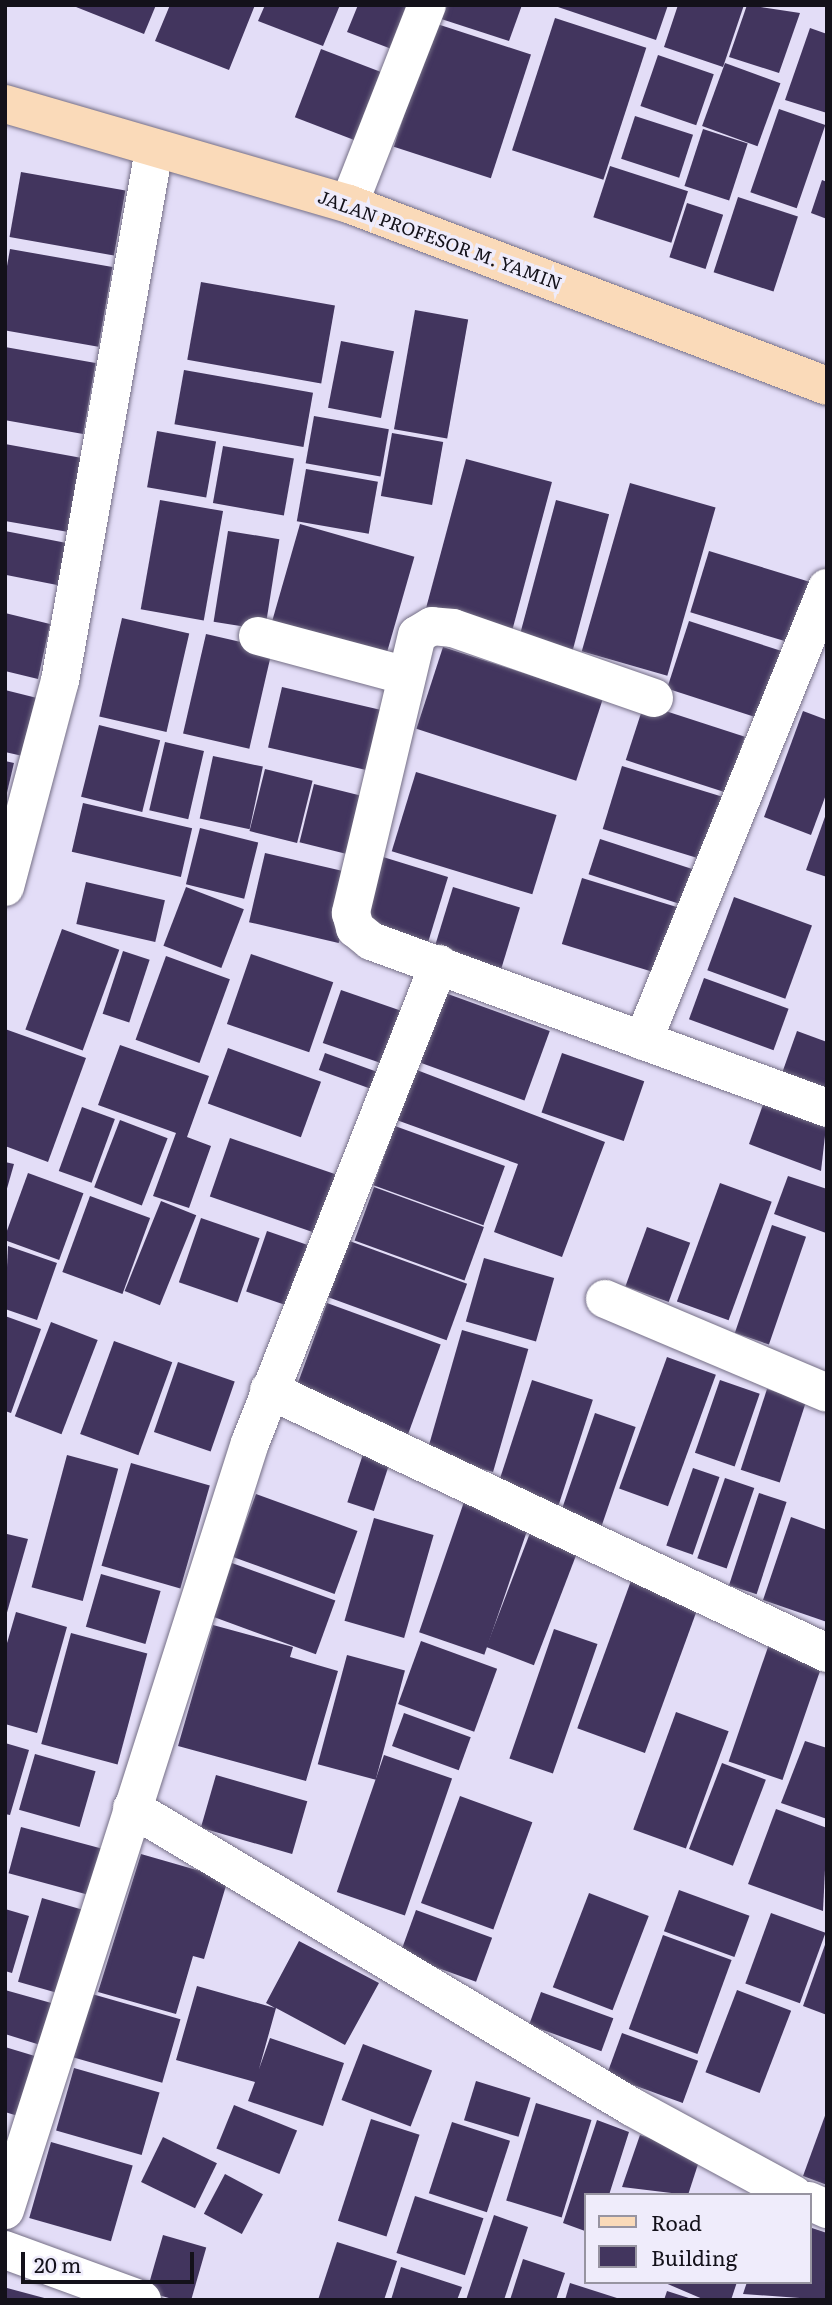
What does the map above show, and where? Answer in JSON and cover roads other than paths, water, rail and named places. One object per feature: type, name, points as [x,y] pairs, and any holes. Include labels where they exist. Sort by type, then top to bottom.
[{"type":"main road","name":"JALAN PROFESOR M. YAMIN","points":[[5,104],[154,150],[349,204],[827,386]]},
{"type":"street","points":[[349,204],[427,5]]},
{"type":"street","points":[[5,887],[60,681],[154,150]]},
{"type":"street","points":[[643,1041],[827,588]]},
{"type":"street","points":[[654,698],[432,626],[416,635],[404,675],[351,913],[355,928],[371,941],[827,1108]]},
{"type":"street","points":[[258,636],[404,675]]},
{"type":"street","points":[[5,2210],[132,1808],[269,1390],[439,964]]},
{"type":"street","points":[[605,1299],[827,1392]]},
{"type":"street","points":[[269,1390],[827,1653]]},
{"type":"street","points":[[132,1808],[632,2107],[790,2193]]},
{"type":"street","points":[[5,2250],[142,2300]]}]
